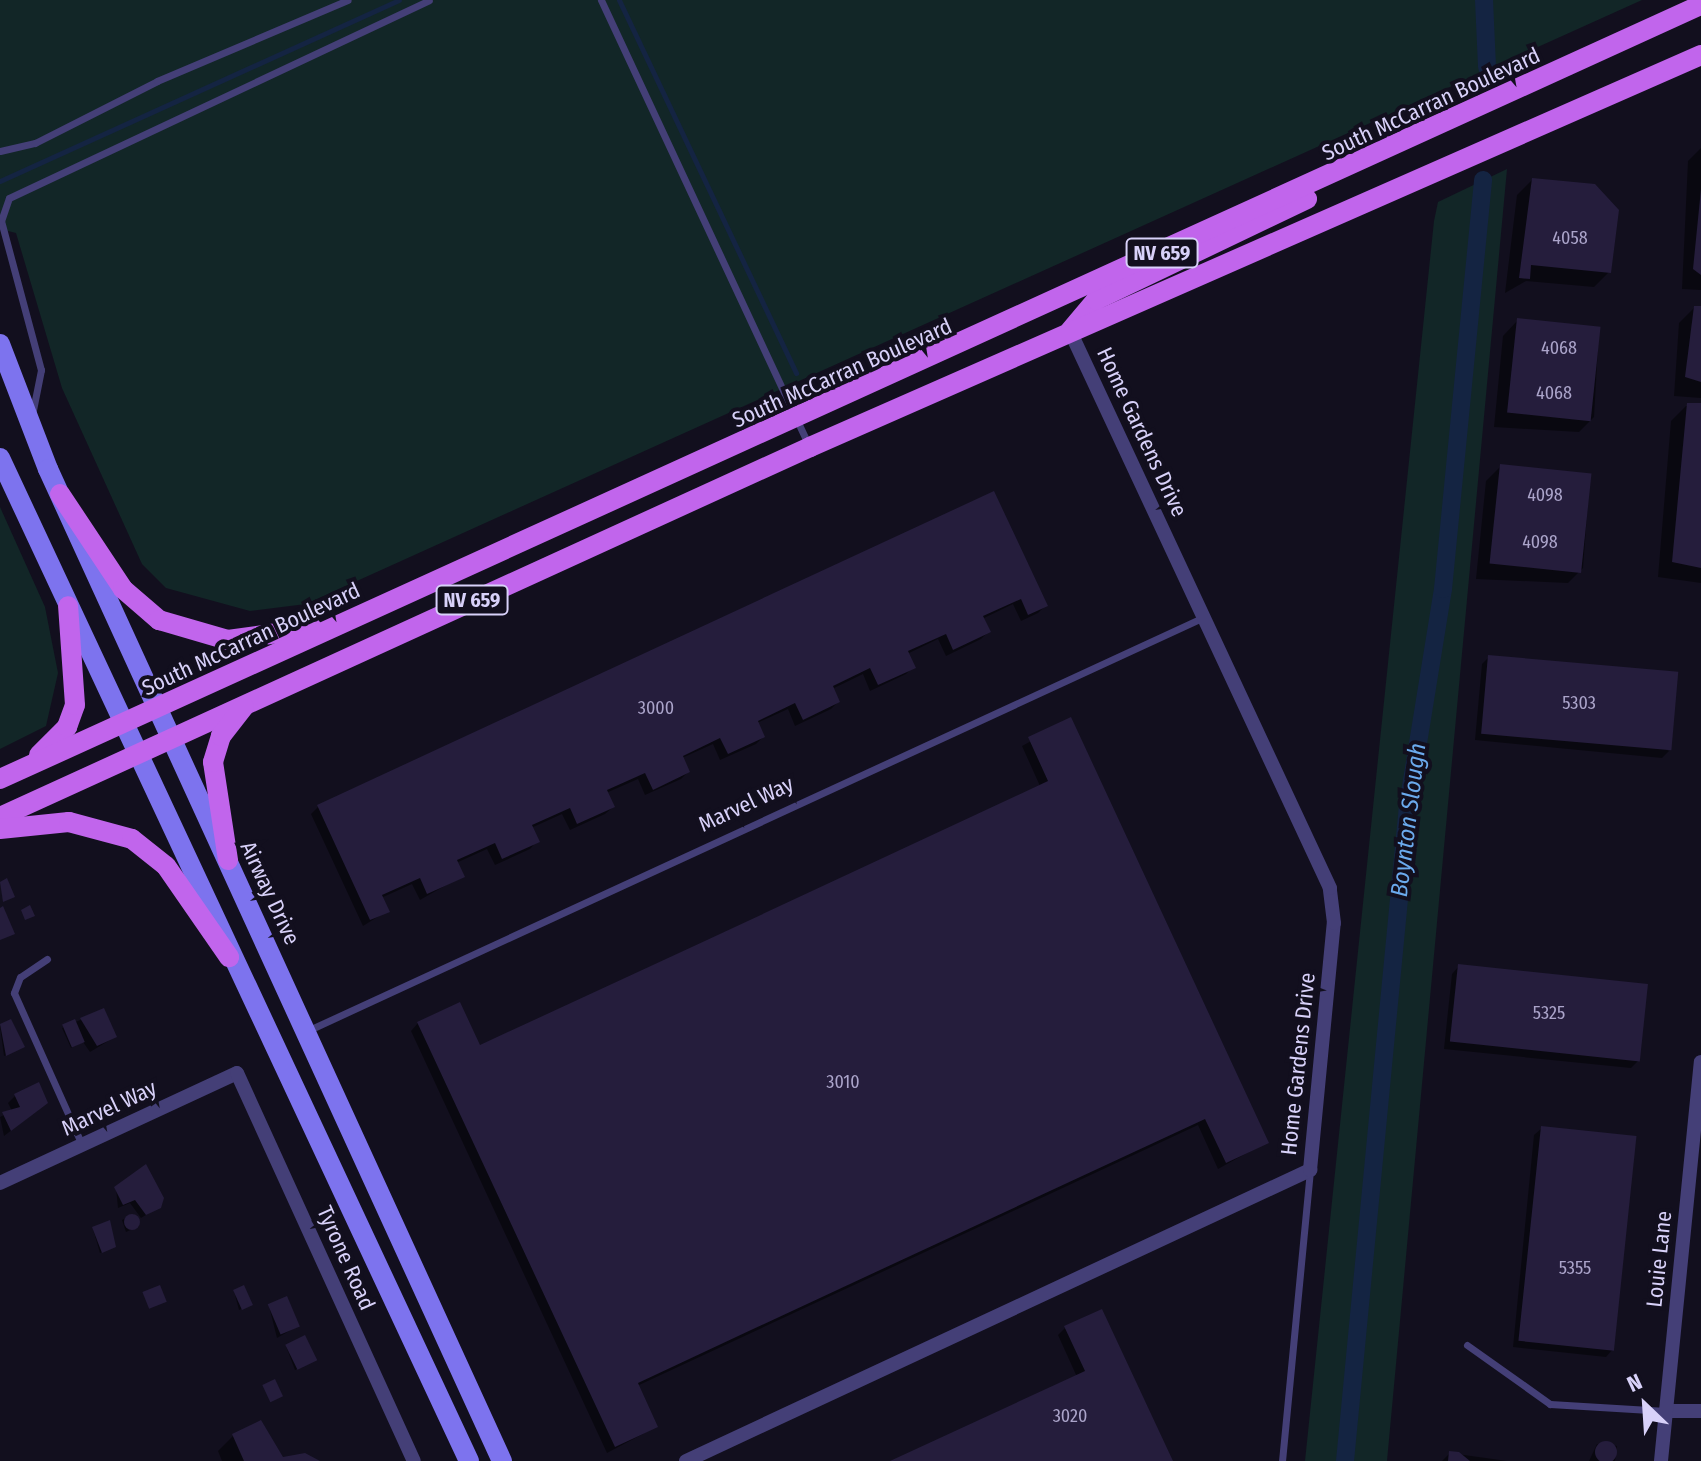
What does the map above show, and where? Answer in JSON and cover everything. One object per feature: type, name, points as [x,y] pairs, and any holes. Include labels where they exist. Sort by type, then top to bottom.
[{"type":"main road","name":"South McCarran Boulevard","points":[[0,779],[797,420],[1701,5]]},
{"type":"main road","name":"NV 659","points":[[0,817],[1070,331],[1701,55]]},
{"type":"main road","points":[[1070,331],[1096,300],[1262,224],[1349,168]]},
{"type":"main road","name":"Airway Drive","points":[[0,344],[29,427],[502,1461]]},
{"type":"main road","points":[[0,458],[229,957],[469,1461]]},
{"type":"main road","points":[[60,494],[123,589],[180,631],[256,638],[355,618]]},
{"type":"main road","points":[[20,770],[73,715],[76,663],[68,606]]},
{"type":"main road","points":[[228,860],[213,762],[221,736],[247,703]]},
{"type":"main road","points":[[0,829],[69,822],[132,839],[166,866],[229,957]]},
{"type":"street","name":"Home Gardens Drive","points":[[686,1461],[1310,1170],[1332,897],[1070,331]]},
{"type":"street","name":"Louie Lane","points":[[1661,1461],[1701,1062]]},
{"type":"street","name":"Marvel Way","points":[[0,1183],[237,1073]]},
{"type":"street","name":"Tyrone Road","points":[[237,1073],[414,1461]]},
{"type":"street","points":[[1666,1411],[1701,1411]]},
{"type":"lane","points":[[0,151],[35,143],[157,81],[348,0]]},
{"type":"lane","points":[[29,427],[41,370],[1,221],[9,198],[429,0]]},
{"type":"lane","points":[[601,0],[811,450]]},
{"type":"lane","name":"Marvel Way","points":[[307,1031],[1204,617]]},
{"type":"lane","points":[[47,959],[20,977],[14,993],[82,1145]]},
{"type":"lane","points":[[1282,1461],[1310,1170]]},
{"type":"lane","points":[[1467,1345],[1550,1404],[1666,1411]]},
{"type":"green space","points":[[0,0],[1642,0],[306,604],[250,611],[166,588],[142,564],[62,388],[16,233],[0,229]]},
{"type":"green space","points":[[1507,169],[1387,1461],[1305,1461],[1434,221],[1438,202]]},
{"type":"green space","points":[[0,507],[45,607],[58,673],[46,726],[0,749]]},
{"type":"building","points":[[1532,178],[1595,184],[1619,210],[1611,273],[1531,265],[1530,279],[1519,278]]},
{"type":"building","points":[[1701,189],[1701,275],[1693,269]]},
{"type":"building","points":[[1694,306],[1701,306],[1701,382],[1685,377]]},
{"type":"building","points":[[1517,318],[1601,327],[1591,421],[1507,412]]},
{"type":"building","points":[[1687,403],[1701,403],[1701,568],[1672,562]]},
{"type":"building","points":[[1500,464],[1591,474],[1581,573],[1490,563]]},
{"type":"building","points":[[994,491],[1048,606],[1028,615],[1021,599],[983,616],[991,632],[953,650],[946,634],[908,651],[916,668],[878,685],[870,668],[833,686],[840,702],[803,720],[795,703],[758,721],[765,737],[728,754],[720,738],[683,756],[690,772],[653,790],[645,773],[607,790],[615,807],[577,824],[570,808],[532,825],[540,842],[502,859],[495,843],[457,860],[465,877],[427,894],[420,878],[382,895],[390,912],[370,920],[317,805]]},
{"type":"building","points":[[1488,655],[1678,672],[1671,750],[1481,734]]},
{"type":"building","points":[[1071,717],[1269,1143],[1226,1163],[1205,1119],[751,1330],[638,1383],[658,1427],[615,1447],[417,1022],[460,1002],[480,1045],[1048,781],[1028,737]]},
{"type":"building","points":[[7,878],[15,897],[3,902],[0,882]]},
{"type":"building","points":[[30,905],[35,916],[25,920],[21,910]]},
{"type":"building","points":[[3,906],[15,934],[0,940],[0,908]]},
{"type":"building","points":[[1458,964],[1648,984],[1640,1062],[1450,1042]]},
{"type":"building","points":[[104,1008],[117,1037],[97,1046],[80,1018]]},
{"type":"building","points":[[11,1019],[25,1047],[6,1056],[0,1024]]},
{"type":"building","points":[[75,1019],[85,1042],[72,1047],[62,1024]]},
{"type":"building","points":[[39,1082],[48,1103],[11,1131],[2,1112],[20,1107],[14,1094]]},
{"type":"building","points":[[1541,1126],[1636,1136],[1614,1351],[1518,1341]]},
{"type":"building","points":[[146,1164],[164,1198],[161,1208],[146,1215],[135,1200],[123,1205],[114,1187]]},
{"type":"building","points":[[129,1214],[135,1214],[140,1222],[138,1228],[129,1230],[124,1225],[124,1219]]},
{"type":"building","points":[[110,1220],[116,1247],[102,1253],[92,1227]]},
{"type":"building","points":[[160,1285],[167,1302],[149,1309],[142,1292]]},
{"type":"building","points":[[244,1285],[253,1305],[242,1310],[233,1290]]},
{"type":"building","points":[[287,1296],[300,1326],[281,1335],[268,1304]]},
{"type":"building","points":[[1102,1309],[1173,1461],[890,1461],[1085,1371],[1064,1326]]},
{"type":"building","points":[[305,1335],[317,1360],[298,1370],[285,1345]]},
{"type":"building","points":[[275,1379],[283,1396],[270,1402],[262,1385]]},
{"type":"building","points":[[261,1420],[283,1457],[305,1453],[320,1461],[244,1461],[232,1434]]},
{"type":"building","points":[[1606,1441],[1614,1444],[1617,1452],[1614,1460],[1606,1463],[1598,1460],[1595,1452],[1598,1444]]},
{"type":"building","points":[[1449,1451],[1459,1452],[1470,1461],[1448,1461]]},
{"type":"waterway","points":[[0,181],[399,0]]},
{"type":"waterway","points":[[619,0],[796,373]]},
{"type":"waterway","name":"Boynton Slough","points":[[1484,0],[1487,67]]},
{"type":"waterway","name":"Boynton Slough","points":[[1345,1461],[1408,805],[1443,589],[1483,180]]}]
